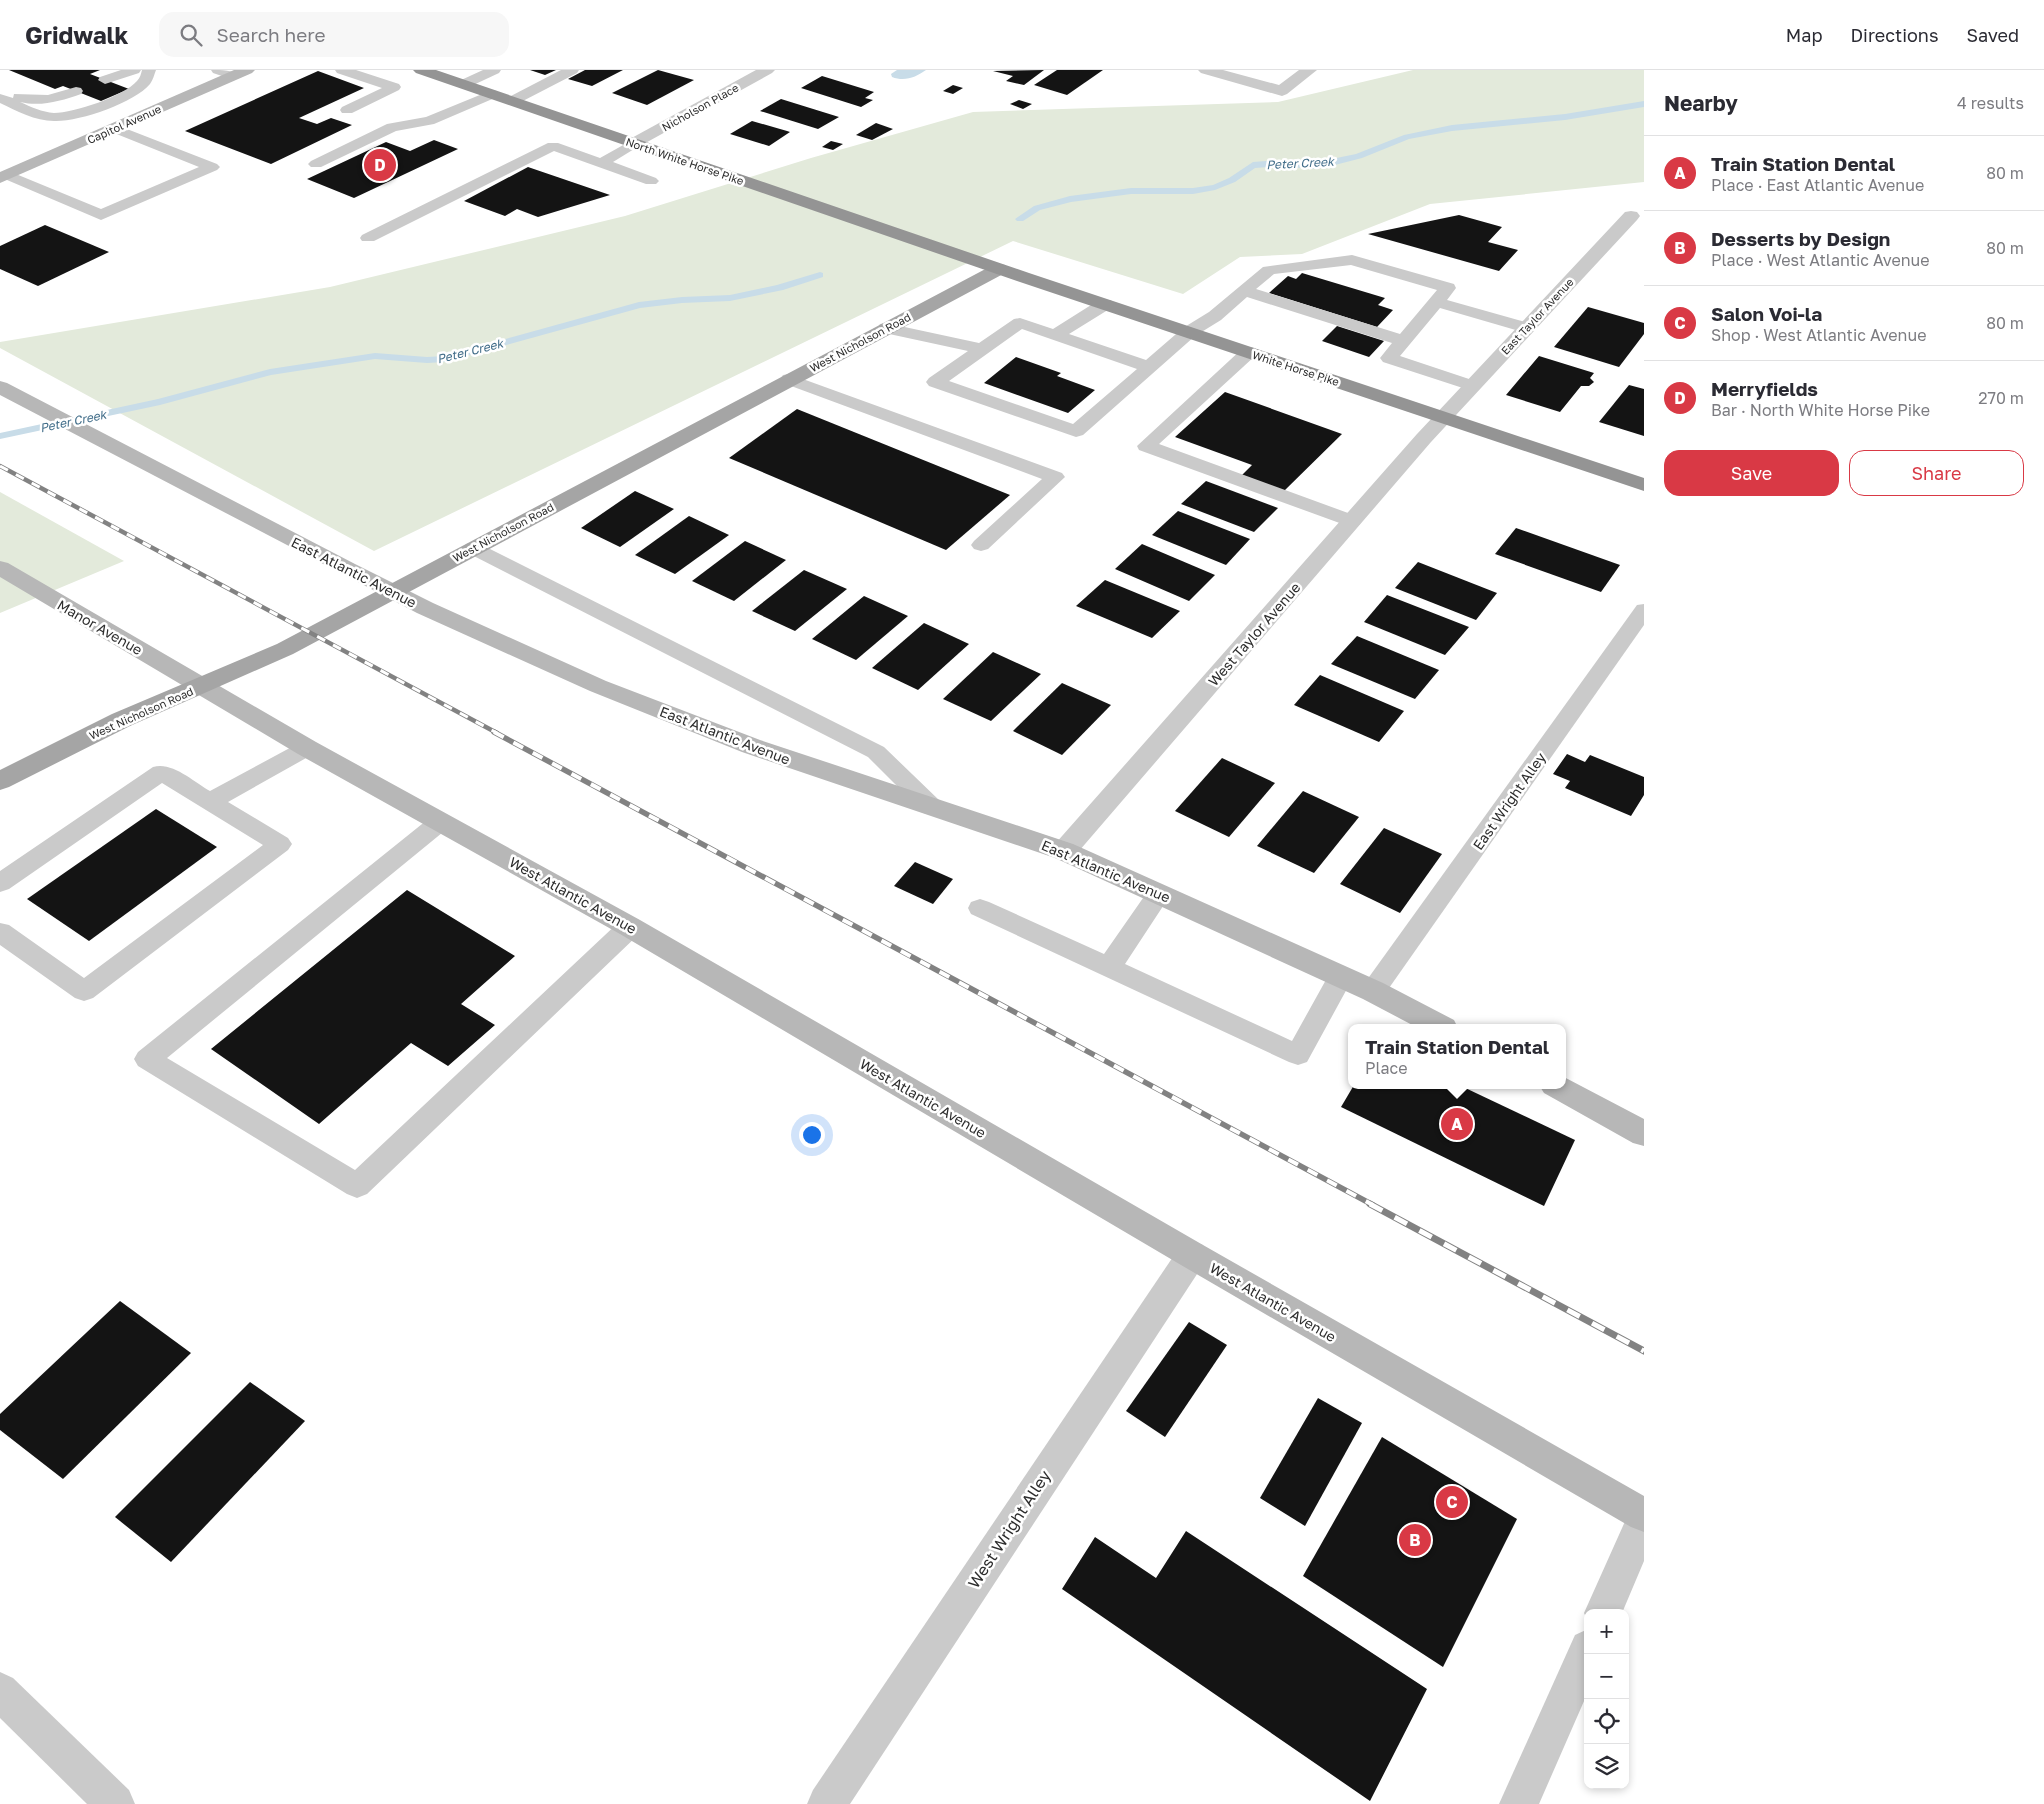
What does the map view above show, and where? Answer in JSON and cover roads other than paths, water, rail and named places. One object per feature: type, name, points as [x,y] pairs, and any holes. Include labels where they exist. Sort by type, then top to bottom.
[{"type":"highway","name":"North White Horse Pike","points":[[421,70],[948,251]]},
{"type":"highway","name":"White Horse Pike","points":[[948,251],[1444,416],[1644,485]]},
{"type":"main road","name":"West Nicholson Road","points":[[0,781],[121,720],[285,649],[789,379],[999,269]]},
{"type":"street","name":"Nicholson Place","points":[[634,144],[767,70]]},
{"type":"street","points":[[1206,70],[1282,91],[1309,70]]},
{"type":"street","name":"Capitol Avenue","points":[[3,177],[241,73]]},
{"type":"street","name":"East Taylor Avenue","points":[[1444,416],[1631,216]]},
{"type":"street","name":"East Atlantic Avenue","points":[[0,387],[347,570],[425,608],[598,686],[742,743],[1064,851],[1341,976],[1436,1024]]},
{"type":"street","name":"West Taylor Avenue","points":[[1064,851],[1444,416]]},
{"type":"street","name":"Manor Avenue","points":[[0,568],[200,686]]},
{"type":"street","name":"West Atlantic Avenue","points":[[200,686],[307,748],[630,927],[1192,1255],[1644,1515]]},
{"type":"street","points":[[1562,1089],[1644,1134]]},
{"type":"street","name":"West Wright Alley","points":[[827,1804],[1192,1255]]},
{"type":"street","points":[[1606,1609],[1644,1520]]},
{"type":"street","points":[[1519,1804],[1585,1654]]},
{"type":"street","points":[[0,1691],[114,1804]]},
{"type":"lane","points":[[110,82],[125,70]]},
{"type":"lane","points":[[110,82],[134,70]]},
{"type":"lane","points":[[110,82],[141,70]]},
{"type":"lane","points":[[110,82],[132,83],[147,70]]},
{"type":"lane","points":[[0,98],[50,117],[63,117],[93,109],[138,87],[145,82],[147,70]]},
{"type":"lane","points":[[218,70],[241,73]]},
{"type":"lane","points":[[342,70],[394,87],[347,110]]},
{"type":"lane","points":[[362,77],[378,70]]},
{"type":"lane","points":[[464,84],[494,70]]},
{"type":"lane","points":[[512,101],[572,70]]},
{"type":"lane","points":[[4,88],[27,100],[42,100],[82,94]]},
{"type":"lane","points":[[37,113],[78,106],[82,94]]},
{"type":"lane","points":[[17,105],[41,107],[67,103],[82,94]]},
{"type":"lane","points":[[316,164],[392,127],[429,121],[492,94]]},
{"type":"lane","points":[[3,177],[101,215],[212,167],[114,128]]},
{"type":"lane","points":[[602,164],[634,144]]},
{"type":"lane","points":[[368,238],[553,146],[651,182]]},
{"type":"lane","points":[[1148,367],[1020,323],[934,382],[1076,431],[1148,367],[1190,332],[1215,316],[1269,270],[1352,260],[1448,288],[1389,358],[1472,386]]},
{"type":"lane","points":[[1245,291],[1403,341]]},
{"type":"lane","points":[[1436,302],[1526,328]]},
{"type":"lane","points":[[1055,335],[1105,304]]},
{"type":"lane","points":[[886,328],[982,349]]},
{"type":"lane","points":[[1249,352],[1146,446],[1352,521]]},
{"type":"lane","points":[[789,379],[1055,477],[981,545]]},
{"type":"lane","points":[[473,548],[876,752],[932,807]]},
{"type":"lane","name":"East Wright Alley","points":[[1373,991],[1644,610]]},
{"type":"lane","points":[[209,802],[307,748]]},
{"type":"lane","points":[[0,883],[161,772],[280,844],[84,991],[0,932]]},
{"type":"lane","points":[[440,822],[147,1059],[357,1186],[630,927]]},
{"type":"lane","points":[[1109,967],[1159,894]]},
{"type":"lane","points":[[980,908],[1298,1055],[1341,976]]},
{"type":"water","points":[[897,70],[926,70],[914,77],[901,79],[892,77],[891,74]]},
{"type":"waterway","name":"Peter Creek","points":[[1020,219],[1037,208],[1070,199],[1131,191],[1193,191],[1215,187],[1232,180],[1253,165],[1280,163],[1312,166],[1331,163],[1359,156],[1407,137],[1452,128],[1565,117],[1644,104]]},
{"type":"waterway","name":"Peter Creek","points":[[0,436],[160,402],[270,372],[375,356],[427,360],[445,359],[639,305],[682,300],[730,298],[779,288],[820,275]]},
{"type":"railway","points":[[0,466],[497,733]]},
{"type":"railway","points":[[494,732],[1373,1205]]},
{"type":"railway","points":[[1370,1204],[1644,1351]]},
{"type":"place","name":"Merryfields","points":[[380,165]]},
{"type":"place","name":"Train Station Dental","points":[[1457,1124]]},
{"type":"place","name":"Salon Voi-la","points":[[1452,1502]]},
{"type":"place","name":"Desserts by Design","points":[[1415,1540]]}]
